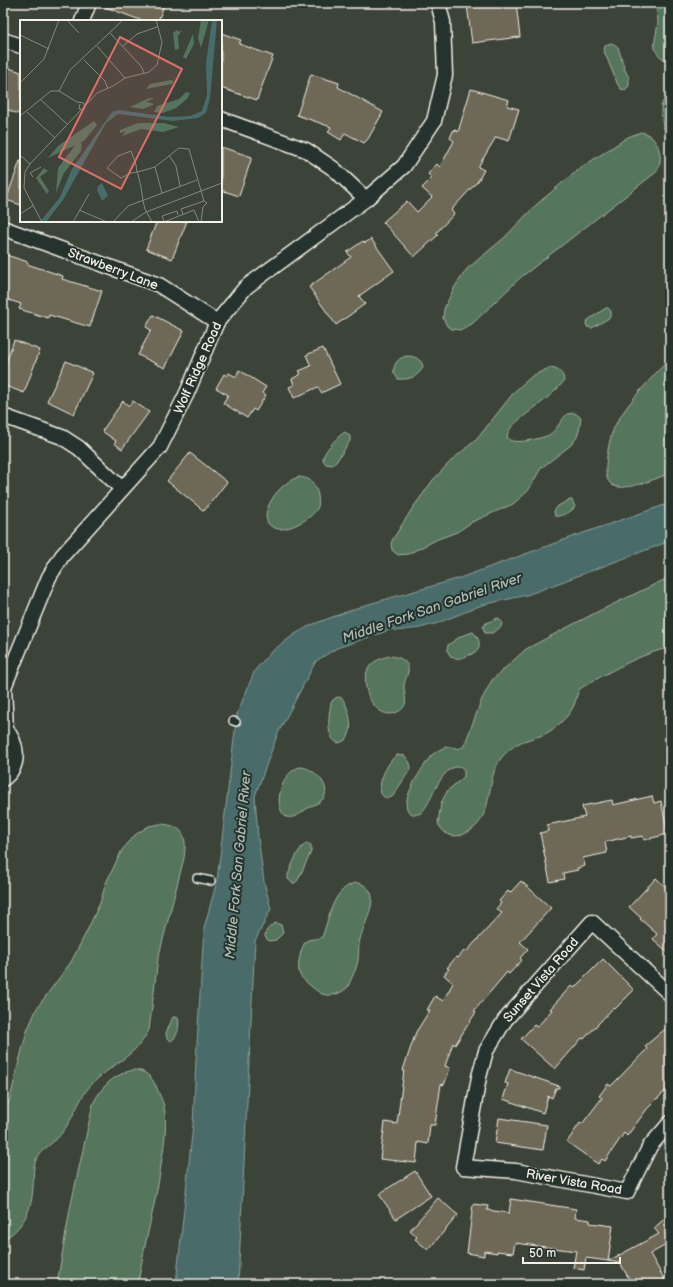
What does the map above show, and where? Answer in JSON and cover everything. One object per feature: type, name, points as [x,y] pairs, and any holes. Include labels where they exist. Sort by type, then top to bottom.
[{"type":"street","points":[[82,20],[89,3]]},
{"type":"street","name":"Wolf Ridge Road","points":[[5,728],[4,688],[49,577],[62,556],[160,447],[187,394],[217,322],[246,287],[366,199],[404,166],[434,121],[445,75],[443,22],[438,3]]},
{"type":"street","points":[[3,40],[20,46]]},
{"type":"street","points":[[222,119],[306,150],[334,169],[366,199]]},
{"type":"street","name":"Strawberry Lane","points":[[3,228],[159,285],[217,322]]},
{"type":"street","points":[[3,416],[62,438],[79,448],[122,489]]},
{"type":"street","points":[[3,779],[7,777],[13,767],[16,756],[15,745],[11,735],[5,728]]},
{"type":"street","name":"Sunset Vista Road","points":[[463,1167],[479,1077],[486,1051],[504,1020],[592,922],[670,994]]},
{"type":"street","name":"River Vista Road","points":[[463,1167],[516,1171],[627,1192],[650,1146],[670,1123]]},
{"type":"lane","points":[[197,878],[211,881]]},
{"type":"green space","points":[[655,3],[670,3],[670,63],[658,54],[655,46],[658,22]]},
{"type":"green space","points":[[611,43],[618,47],[629,78],[629,86],[625,90],[621,89],[618,85],[604,51],[605,46]]},
{"type":"green space","points":[[670,96],[670,140],[667,137],[663,127],[661,110],[663,101]]},
{"type":"green space","points":[[641,132],[652,138],[659,149],[660,162],[655,173],[520,278],[472,324],[460,330],[452,329],[447,326],[443,318],[444,309],[454,288],[467,269],[504,238],[536,205],[568,178],[628,137]]},
{"type":"green space","points":[[606,308],[611,311],[611,316],[609,318],[592,328],[587,327],[586,323],[588,320]]},
{"type":"green space","points":[[407,356],[417,358],[423,367],[419,373],[413,377],[398,379],[394,373],[395,364]]},
{"type":"green space","points":[[670,358],[670,473],[639,484],[621,487],[615,486],[608,480],[606,470],[610,438],[613,430],[623,413],[642,388]]},
{"type":"green space","points":[[549,368],[560,372],[564,378],[564,381],[550,395],[520,419],[509,431],[507,437],[510,440],[523,441],[549,435],[567,414],[575,413],[581,418],[577,437],[571,445],[541,468],[528,491],[513,504],[472,522],[457,532],[438,539],[408,554],[398,555],[392,550],[391,543],[393,539],[433,480],[452,460],[477,439],[515,391],[532,376]]},
{"type":"green space","points":[[345,432],[350,436],[350,441],[336,462],[332,465],[326,464],[323,458],[326,451]]},
{"type":"green space","points":[[300,477],[310,480],[315,486],[319,504],[318,507],[306,519],[289,528],[279,529],[270,526],[267,520],[267,512],[270,503],[283,486]]},
{"type":"green space","points":[[572,500],[575,507],[566,514],[555,516],[554,511],[558,506]]},
{"type":"green space","points":[[670,577],[670,648],[659,650],[636,659],[581,688],[572,709],[557,726],[545,734],[520,743],[507,752],[502,757],[493,775],[483,817],[477,825],[464,834],[454,836],[444,832],[438,823],[441,803],[448,790],[464,777],[464,770],[460,766],[446,772],[441,778],[426,807],[421,813],[412,814],[409,812],[406,807],[409,793],[430,757],[445,747],[459,748],[464,746],[482,699],[492,680],[526,649],[595,613]]},
{"type":"green space","points":[[498,618],[502,623],[501,627],[492,633],[485,633],[483,627],[486,623]]},
{"type":"green space","points":[[473,632],[478,640],[478,650],[461,658],[451,657],[447,650],[448,645],[461,636]]},
{"type":"green space","points":[[389,656],[403,660],[408,668],[404,684],[406,700],[402,709],[394,714],[383,713],[377,709],[368,696],[365,680],[367,672],[372,664]]},
{"type":"green space","points":[[337,697],[342,698],[350,716],[350,730],[348,736],[344,741],[338,743],[331,736],[329,725],[331,703]]},
{"type":"green space","points":[[397,755],[405,756],[410,763],[411,768],[393,796],[387,798],[381,793],[381,782],[386,769],[393,758]]},
{"type":"green space","points":[[300,767],[311,770],[321,779],[326,790],[325,795],[322,800],[298,815],[286,817],[279,805],[281,789],[284,781],[289,775]]},
{"type":"green space","points":[[160,824],[175,827],[179,830],[184,838],[185,851],[158,959],[149,1030],[144,1039],[130,1054],[90,1086],[83,1095],[69,1122],[60,1135],[39,1155],[34,1165],[31,1203],[28,1211],[25,1218],[16,1230],[3,1240],[3,1115],[10,1099],[27,1031],[37,1008],[71,962],[100,903],[106,883],[122,850],[135,835],[149,826]]},
{"type":"green space","points":[[306,843],[311,845],[311,852],[298,880],[295,883],[292,883],[288,879],[288,875],[297,854]]},
{"type":"green space","points":[[354,883],[366,886],[372,897],[372,902],[359,942],[356,967],[348,987],[333,995],[322,994],[300,975],[299,962],[301,952],[306,941],[322,937],[332,906],[340,892]]},
{"type":"green space","points":[[276,923],[281,925],[283,933],[276,940],[269,941],[265,937],[266,932]]},
{"type":"green space","points":[[173,1017],[178,1018],[179,1027],[177,1034],[171,1041],[167,1038],[166,1033]]},
{"type":"green space","points":[[133,1070],[144,1072],[152,1079],[164,1106],[165,1119],[165,1139],[160,1174],[138,1284],[57,1284],[70,1209],[93,1104],[108,1082],[119,1075]]},
{"type":"water","name":"Middle Fork San Gabriel River","points":[[670,503],[670,541],[527,595],[482,605],[438,623],[420,628],[396,631],[393,629],[337,648],[316,661],[278,733],[255,796],[258,837],[264,882],[271,909],[255,941],[238,1284],[176,1284],[193,1125],[204,928],[217,881],[237,714],[255,670],[271,652],[295,634],[311,625],[362,606],[457,579]]},
{"type":"building","points":[[165,3],[158,20],[140,20],[97,4]]},
{"type":"building","points":[[483,3],[516,3],[520,37],[472,43],[467,5]]},
{"type":"building","points":[[222,33],[241,40],[239,44],[273,56],[257,100],[222,88]]},
{"type":"building","points":[[3,66],[20,72],[20,115],[3,108]]},
{"type":"building","points":[[311,74],[339,83],[338,87],[383,112],[368,139],[364,143],[345,133],[341,140],[328,132],[331,127],[297,115]]},
{"type":"building","points":[[471,89],[509,100],[507,106],[519,109],[509,141],[496,137],[478,167],[484,170],[478,181],[451,210],[454,214],[436,233],[438,235],[414,257],[383,222],[407,201],[417,212],[432,197],[422,188],[432,178],[428,174],[437,164],[440,167],[454,141],[450,138],[454,129],[458,132]]},
{"type":"building","points":[[222,147],[252,157],[239,196],[222,190]]},
{"type":"building","points":[[20,161],[20,205],[6,200]]},
{"type":"building","points":[[157,222],[187,222],[172,259],[146,249]]},
{"type":"building","points":[[371,239],[394,271],[359,296],[365,304],[336,325],[309,287],[351,257],[347,252],[363,241],[365,243]]},
{"type":"building","points":[[3,254],[63,276],[62,279],[102,291],[90,327],[49,315],[48,318],[19,309],[21,304],[3,298]]},
{"type":"building","points":[[153,315],[184,331],[165,368],[138,355],[151,330],[146,327]]},
{"type":"building","points":[[14,340],[40,350],[24,393],[3,385],[3,371]]},
{"type":"building","points":[[323,348],[340,384],[321,393],[318,387],[294,398],[289,387],[294,385],[292,379],[301,374],[299,371],[311,366],[306,355]]},
{"type":"building","points":[[66,361],[93,373],[74,414],[47,401]]},
{"type":"building","points":[[239,370],[266,387],[262,393],[266,395],[256,411],[253,409],[247,418],[223,403],[228,395],[216,388],[224,374],[227,376],[229,373],[236,377]]},
{"type":"building","points":[[123,401],[129,406],[133,401],[149,412],[122,449],[114,443],[116,441],[102,431]]},
{"type":"building","points":[[190,453],[227,482],[204,511],[167,481]]},
{"type":"building","points":[[652,796],[654,803],[661,801],[668,834],[644,840],[643,836],[631,838],[631,836],[605,842],[607,853],[583,858],[585,866],[577,868],[578,870],[563,873],[564,879],[550,882],[540,833],[548,831],[547,825],[585,817],[582,806],[612,800],[613,805]]},
{"type":"building","points":[[656,878],[670,891],[670,954],[653,939],[657,934],[629,907]]},
{"type":"building","points":[[521,881],[551,908],[520,942],[528,949],[520,958],[522,960],[509,974],[507,972],[474,1011],[476,1012],[455,1045],[453,1043],[445,1066],[450,1068],[444,1085],[441,1084],[435,1125],[430,1125],[428,1144],[418,1142],[416,1163],[380,1159],[385,1122],[397,1124],[403,1070],[416,1032],[430,1010],[427,1010],[435,996],[443,1001],[453,983],[444,975],[449,969],[447,968],[456,957],[458,958],[464,951],[466,952],[502,913],[496,909],[501,903],[499,901],[508,891],[510,893]]},
{"type":"building","points":[[603,959],[634,990],[615,1009],[613,1008],[584,1039],[582,1038],[555,1069],[521,1039],[534,1025],[537,1027],[552,1010],[550,1009],[571,986],[574,988]]},
{"type":"building","points":[[670,1025],[670,1086],[647,1109],[627,1136],[624,1133],[605,1161],[602,1159],[598,1164],[567,1142],[580,1123],[582,1124],[602,1098],[599,1096],[608,1084],[611,1086],[647,1049],[645,1046]]},
{"type":"building","points":[[510,1069],[559,1086],[559,1088],[556,1088],[552,1098],[548,1096],[543,1113],[503,1099],[508,1084],[505,1083]]},
{"type":"building","points":[[499,1118],[547,1125],[543,1150],[495,1143]]},
{"type":"building","points":[[415,1171],[431,1196],[396,1219],[379,1194]]},
{"type":"building","points":[[438,1198],[458,1215],[428,1250],[415,1239],[417,1237],[410,1230]]},
{"type":"building","points":[[511,1199],[576,1209],[575,1218],[590,1220],[590,1223],[613,1226],[608,1261],[586,1258],[584,1270],[573,1268],[576,1251],[515,1243],[513,1253],[484,1251],[484,1256],[467,1253],[473,1204],[488,1206],[487,1210],[509,1213]]},
{"type":"building","points":[[670,1214],[670,1246],[668,1244],[650,1254],[667,1284],[632,1284],[620,1263],[608,1261],[659,1234],[654,1228]]}]
